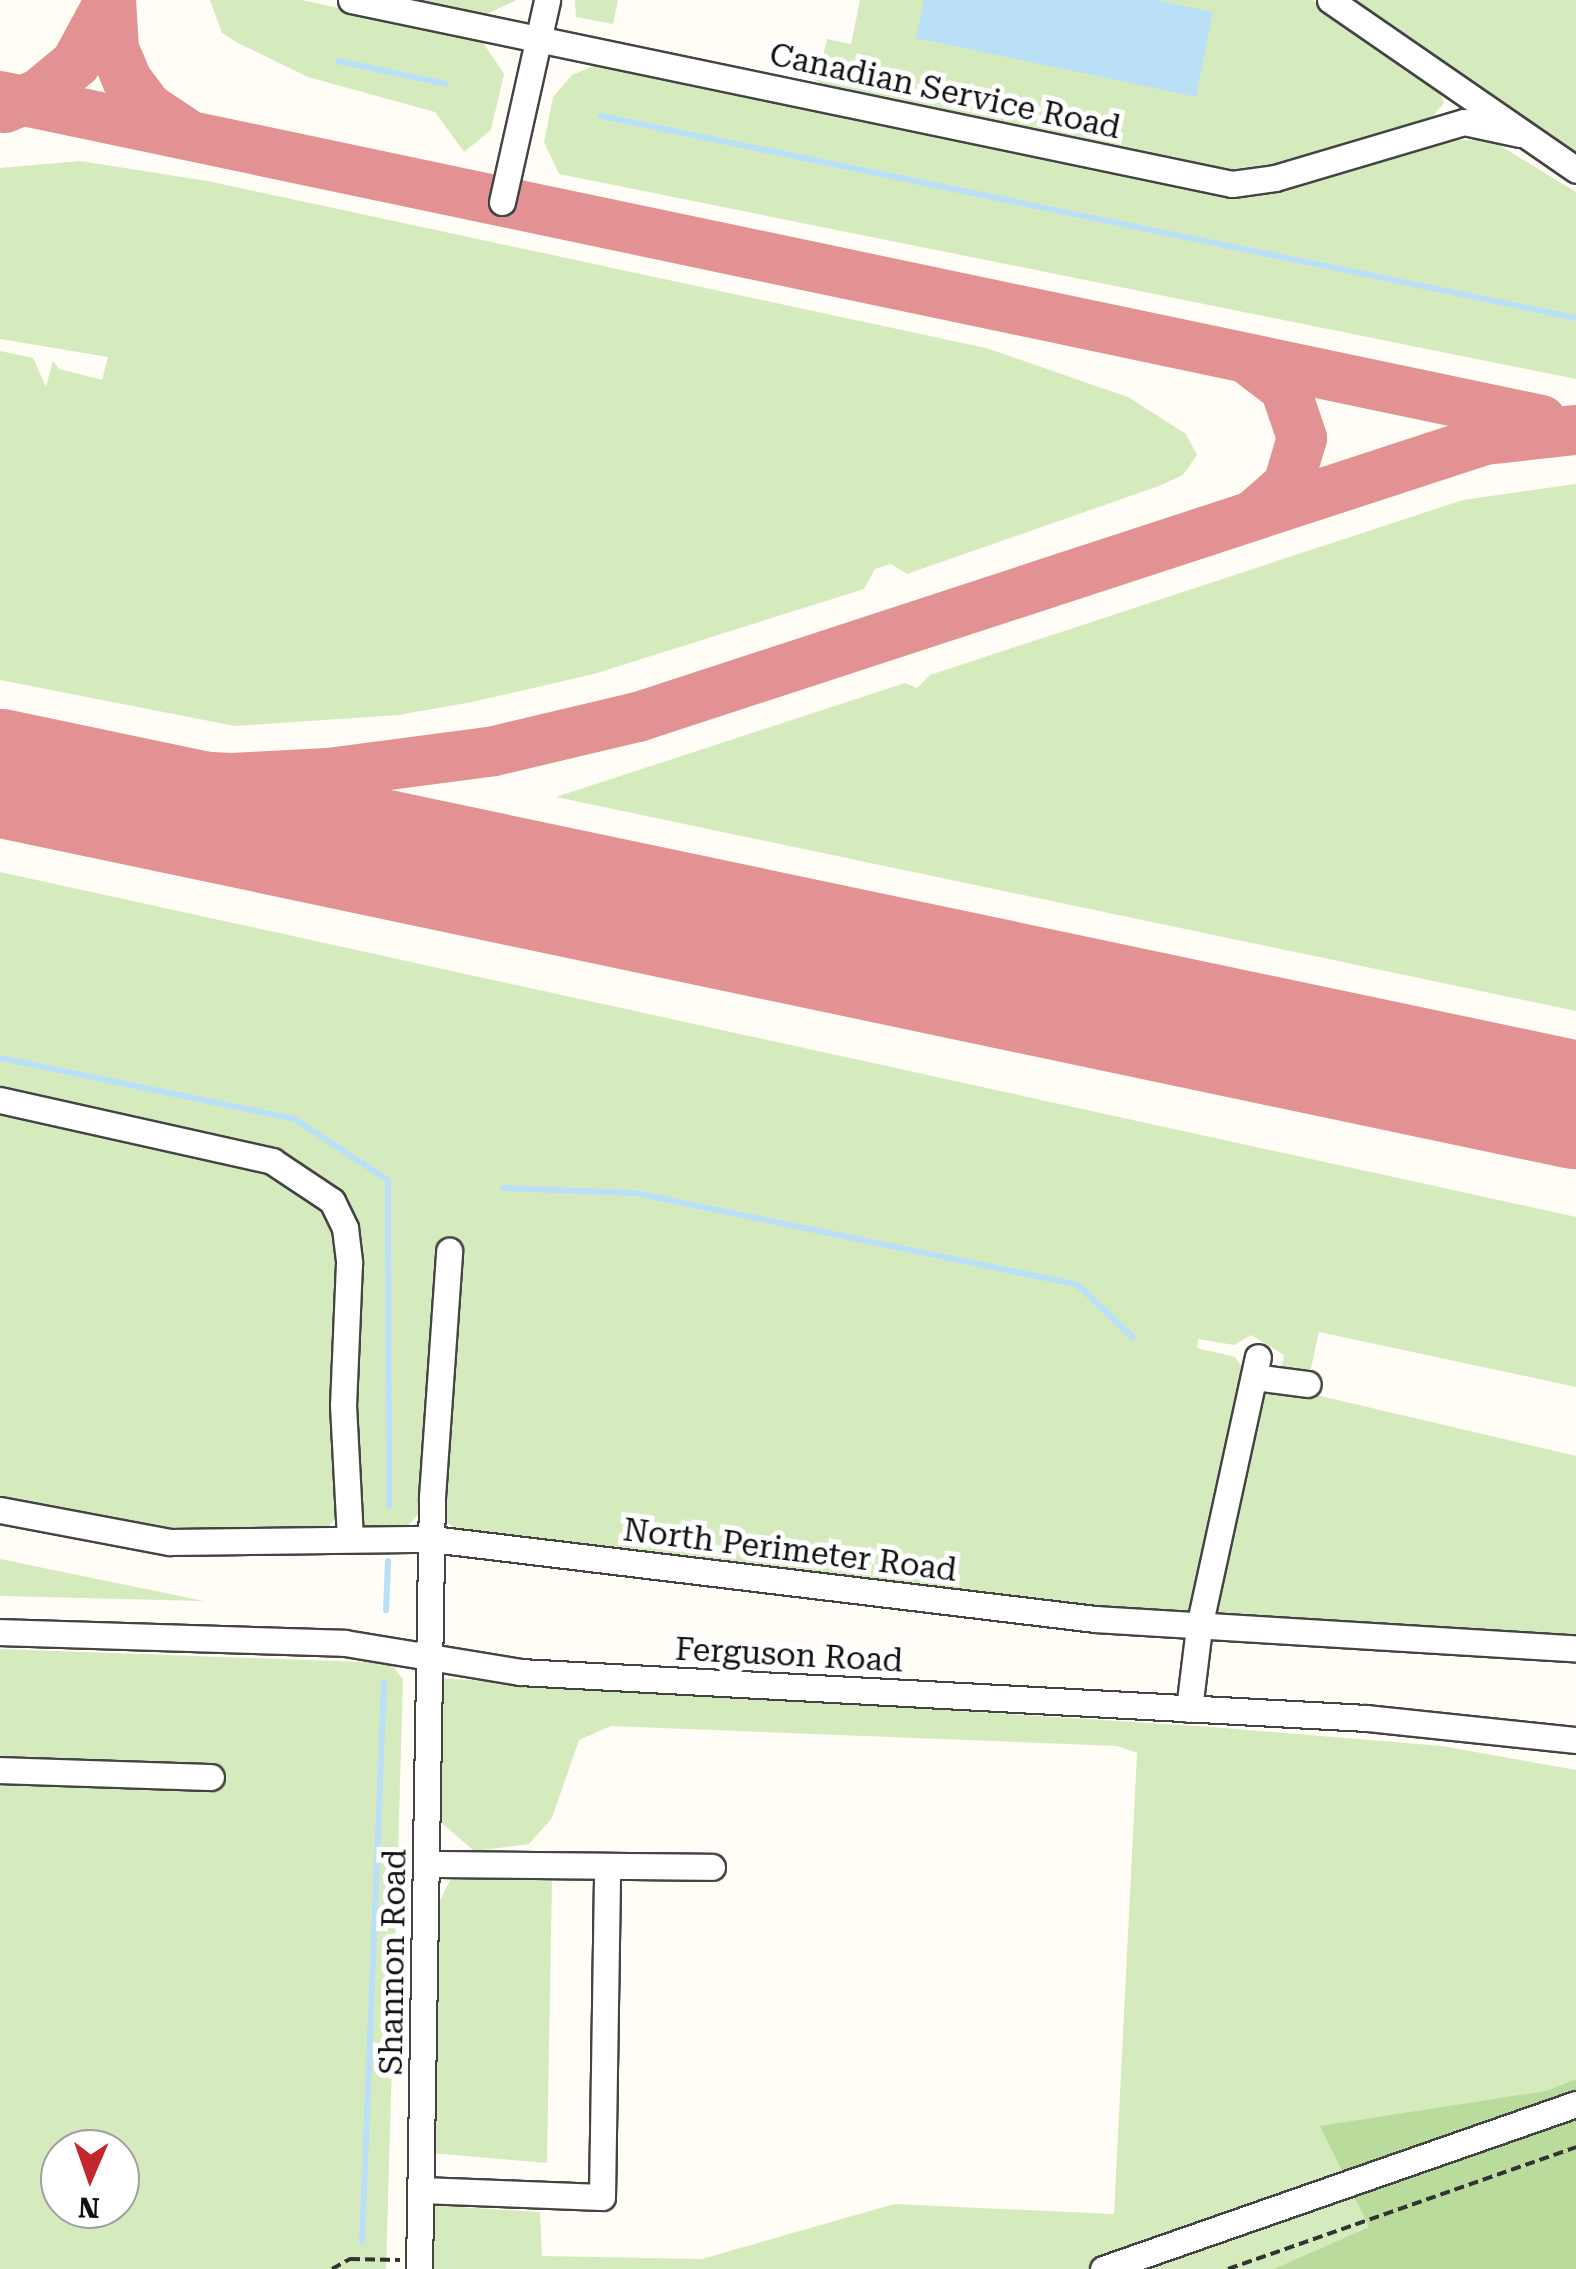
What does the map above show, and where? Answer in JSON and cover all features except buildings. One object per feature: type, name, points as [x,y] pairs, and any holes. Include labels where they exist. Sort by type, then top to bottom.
[{"type":"street","name":"Canadian Service Road","points":[[351,0],[1232,184],[1275,178],[1464,122],[1520,134]]},
{"type":"street","points":[[502,202],[546,0]]},
{"type":"street","points":[[1330,0],[1576,170]]},
{"type":"street","points":[[0,1100],[272,1161],[332,1201],[346,1228],[350,1263],[343,1421],[350,1537]]},
{"type":"street","name":"Shannon Road","points":[[420,2265],[432,1538],[449,1251]]},
{"type":"street","points":[[1190,1709],[1199,1627],[1256,1367],[1308,1384]]},
{"type":"street","name":"North Perimeter Road","points":[[0,1510],[170,1542],[432,1538],[1199,1627],[1576,1648]]},
{"type":"street","name":"Ferguson Road","points":[[0,1632],[345,1643],[520,1672],[1366,1718],[1576,1740]]},
{"type":"street","points":[[0,1770],[211,1777]]},
{"type":"street","points":[[428,1864],[712,1868]]},
{"type":"street","points":[[421,2190],[602,2197],[608,1868]]},
{"type":"street","points":[[1103,2269],[1576,2104]]},
{"type":"path","points":[[1228,2269],[1576,2146]]},
{"type":"path","points":[[332,2269],[350,2259],[420,2265]]},
{"type":"green space","points":[[210,0],[301,0],[480,38],[504,74],[491,130],[464,152],[435,112],[308,77],[238,43],[222,33]]},
{"type":"green space","points":[[399,0],[517,0],[480,17]]},
{"type":"green space","points":[[575,0],[618,0],[613,24],[576,17]]},
{"type":"green space","points":[[860,0],[1313,0],[1438,87],[1444,103],[1431,118],[1263,170],[1210,170],[828,87],[809,77],[799,63],[821,64],[827,39],[851,44]]},
{"type":"green space","points":[[1340,0],[1576,0],[1576,156]]},
{"type":"green space","points":[[600,63],[1210,192],[1273,191],[1446,140],[1491,140],[1576,192],[1576,379],[559,174],[544,142],[553,97],[572,75]]},
{"type":"green space","points":[[80,161],[207,181],[986,348],[1128,397],[1186,434],[1197,455],[1183,475],[1159,486],[907,574],[891,564],[875,569],[864,589],[594,674],[472,702],[398,715],[235,726],[0,680],[0,351],[33,358],[46,387],[53,361],[59,369],[102,380],[108,357],[0,339],[0,168]]},
{"type":"green space","points":[[1576,484],[1576,1011],[556,797],[905,683],[917,688],[930,675],[1463,500]]},
{"type":"green space","points":[[0,872],[1576,1217],[1576,1387],[1319,1332],[1309,1377],[1280,1375],[1284,1355],[1251,1335],[1234,1345],[1198,1339],[1197,1348],[1235,1357],[1245,1371],[1194,1608],[1176,1614],[460,1531],[443,1520],[455,1242],[445,1239],[421,1511],[407,1527],[367,1527],[358,1521],[328,1185],[0,1094]]},
{"type":"green space","points":[[0,1106],[240,1159],[318,1198],[341,1242],[337,1517],[329,1526],[174,1532],[0,1499]]},
{"type":"green space","points":[[1278,1386],[1576,1456],[1576,1638],[1456,1627],[1221,1621],[1213,1614],[1263,1389]]},
{"type":"green space","points":[[0,1559],[204,1601],[0,1596]]},
{"type":"green space","points":[[0,1649],[390,1663],[403,1679],[386,2269],[0,2269]]},
{"type":"green space","points":[[440,1678],[1211,1727],[1442,1746],[1576,1770],[1576,2269],[426,2269],[426,2205],[540,2212],[542,2256],[702,2259],[894,2204],[1114,2214],[1137,1753],[1117,1746],[611,1726],[579,1740],[552,1818],[529,1844],[474,1851],[437,1819]]},
{"type":"green space","points":[[451,1878],[552,1878],[547,2163],[430,2153],[435,1911]]},
{"type":"green space","points":[[1576,2079],[1576,2269],[1274,2269],[1369,2227],[1320,2126],[1546,2091]]},
{"type":"water","points":[[924,0],[1156,0],[1213,12],[1196,97],[916,38]]},
{"type":"waterway","points":[[338,61],[446,84]]},
{"type":"waterway","points":[[601,116],[1576,318]]},
{"type":"waterway","points":[[0,1058],[295,1119],[388,1180],[389,1506]]},
{"type":"waterway","points":[[503,1188],[635,1193],[1078,1285],[1133,1338]]},
{"type":"waterway","points":[[386,1610],[388,1561]]},
{"type":"waterway","points":[[362,2242],[384,1682]]},
{"type":"taxiway","points":[[5,108],[40,93],[76,63],[110,0]]},
{"type":"taxiway","points":[[111,0],[114,49],[127,80],[148,108],[183,131]]},
{"type":"taxiway","points":[[0,96],[1541,420]]},
{"type":"taxiway","points":[[1247,359],[1285,388],[1302,438],[1288,485],[1256,513]]},
{"type":"taxiway","points":[[0,765],[230,778],[328,773],[494,751],[638,717],[1485,440],[1576,430]]},
{"type":"runway","points":[[0,773],[1576,1105]]}]
